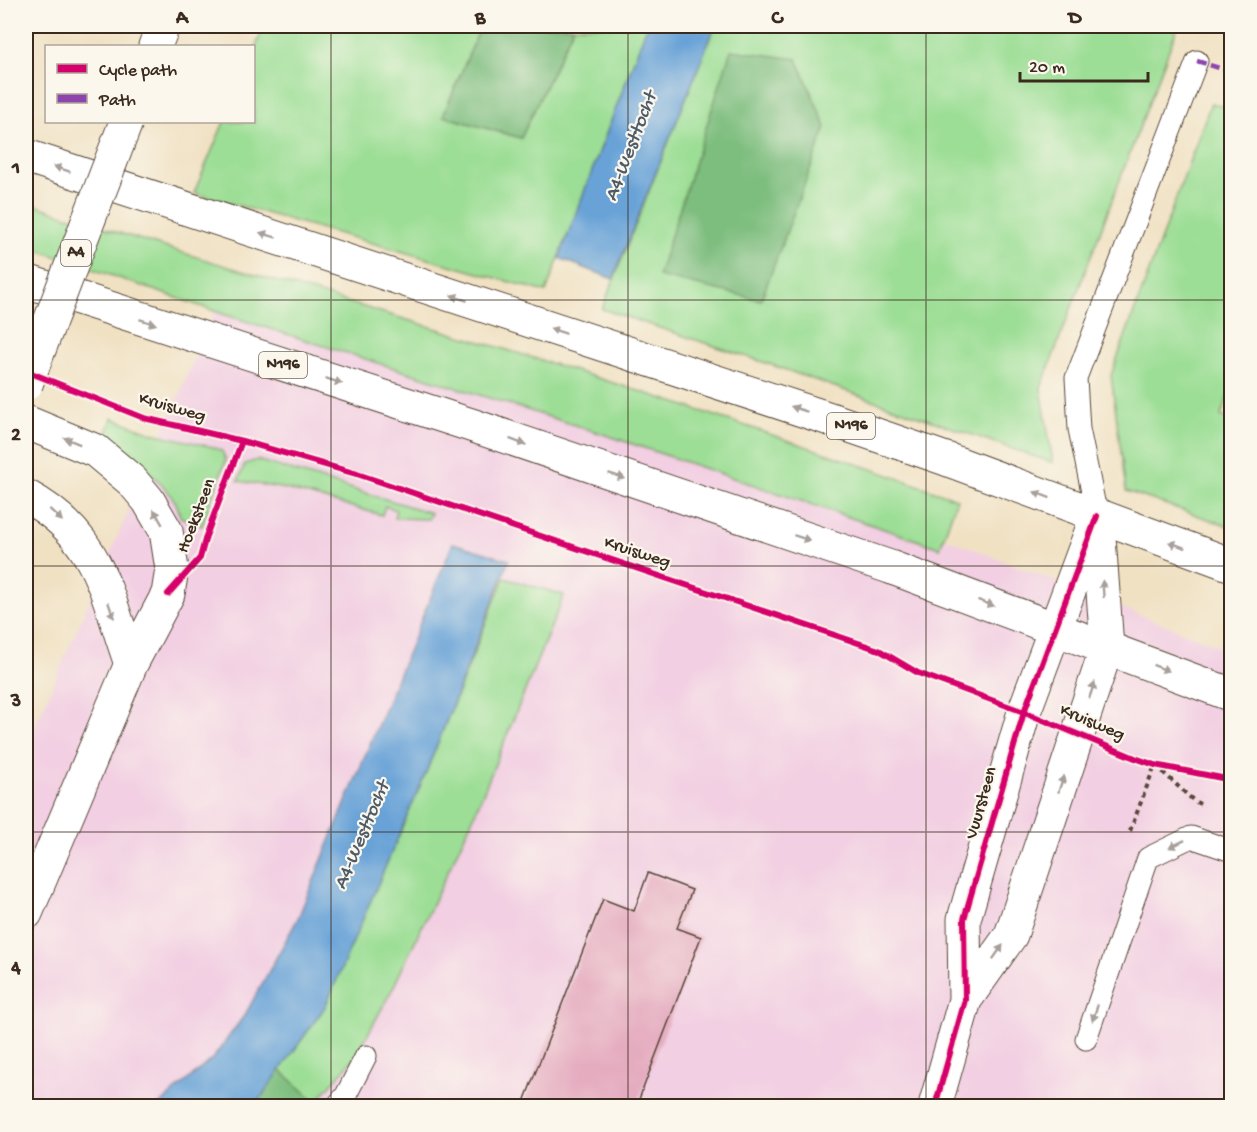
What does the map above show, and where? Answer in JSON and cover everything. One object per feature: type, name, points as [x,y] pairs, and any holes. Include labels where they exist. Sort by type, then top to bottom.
[{"type":"main road","points":[[155,45],[163,26]]},
{"type":"main road","name":"A4","points":[[26,384],[126,123]]},
{"type":"main road","name":"N196","points":[[26,156],[833,420],[1232,566]]},
{"type":"main road","name":"N196","points":[[26,281],[474,426],[890,567],[1232,695]]},
{"type":"main road","name":"Hoeksteen","points":[[26,422],[96,451],[115,465],[148,500],[166,531],[172,569],[168,594],[130,664],[26,913]]},
{"type":"main road","points":[[26,495],[52,510],[82,541],[92,557],[130,664]]},
{"type":"main road","name":"Vuursteen","points":[[935,1107],[965,999],[964,919],[1024,712],[1053,627],[1097,516]]},
{"type":"main road","name":"Vuursteen","points":[[965,999],[1011,935],[1107,647],[1097,516]]},
{"type":"lane","points":[[1097,516],[1079,429],[1076,378],[1197,61]]},
{"type":"lane","points":[[1086,1039],[1148,858],[1191,837],[1232,851]]},
{"type":"lane","points":[[337,1107],[346,1095],[366,1056]]},
{"type":"path","points":[[1145,761],[1166,767]]},
{"type":"path","points":[[1155,765],[1194,801],[1203,805]]},
{"type":"path","points":[[1148,858],[1123,849],[1155,765]]},
{"type":"shaded area","points":[[216,309],[692,438],[1231,651],[1231,1106],[26,1106],[26,747]]},
{"type":"green space","points":[[264,26],[481,26],[443,116],[521,138],[574,26],[647,26],[546,292],[194,193],[224,123],[255,123],[255,48]]},
{"type":"green space","points":[[481,26],[574,26],[521,138],[443,116]]},
{"type":"green space","points":[[715,26],[1178,26],[1041,388],[1053,463],[769,364],[602,309]]},
{"type":"green space","points":[[731,50],[797,59],[826,127],[761,300],[658,276]]},
{"type":"green space","points":[[1211,103],[1231,109],[1232,386],[1221,416],[1231,420],[1231,527],[1126,491],[1111,375]]},
{"type":"green space","points":[[26,202],[165,247],[632,389],[957,499],[940,548],[603,434],[226,315],[26,246]]},
{"type":"green space","points":[[112,418],[152,433],[222,451],[226,460],[202,526],[180,517],[171,495],[150,473],[104,441]]},
{"type":"green space","points":[[257,460],[431,513],[428,519],[394,518],[396,510],[385,506],[382,515],[286,489],[238,481],[245,464]]},
{"type":"green space","points":[[504,578],[564,595],[473,818],[393,988],[356,1056],[316,1102],[280,1070],[325,1007],[428,768]]},
{"type":"green space","points":[[280,1070],[316,1102],[313,1106],[255,1106]]},
{"type":"water","name":"A4-Westtocht","points":[[647,26],[715,26],[613,279],[559,258]]},
{"type":"water","name":"A4-Westtocht","points":[[453,543],[509,560],[428,768],[325,1007],[255,1106],[158,1106],[214,1057],[246,1013],[298,918]]},
{"type":"building","points":[[648,873],[692,890],[677,928],[701,937],[636,1107],[522,1107],[603,899],[634,911]]},
{"type":"marked path","points":[[1197,61],[1232,72]]},
{"type":"cycle path","name":"Kruisweg","points":[[26,371],[144,418],[242,441],[357,474],[879,650],[918,673],[1024,712],[1155,765],[1232,780]]},
{"type":"cycle path","points":[[168,594],[200,558],[242,441]]},
{"type":"cycle path","points":[[935,1106],[965,1000],[964,919],[1024,712],[1097,516]]}]
